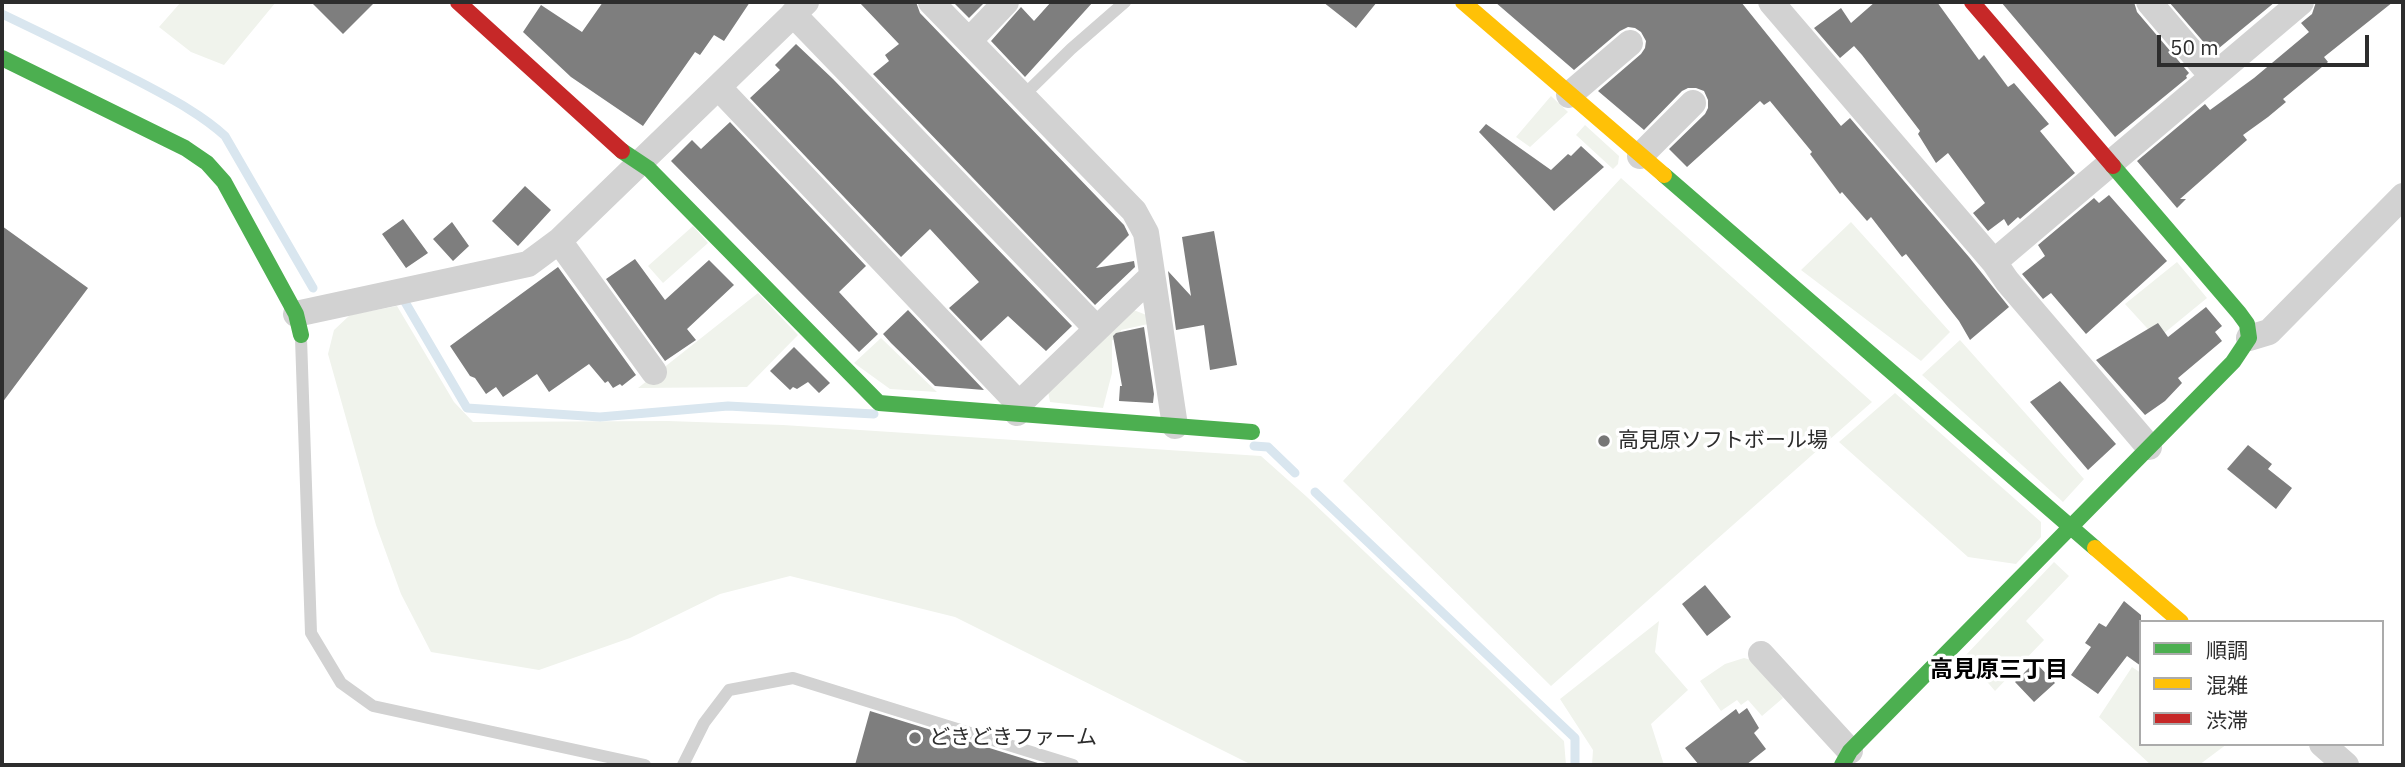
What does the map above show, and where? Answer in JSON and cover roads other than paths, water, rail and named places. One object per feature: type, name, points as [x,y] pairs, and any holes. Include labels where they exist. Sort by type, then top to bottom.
[{"type":"street","points":[[458,2],[622,151],[649,169],[878,403],[1018,409],[1252,432]]},
{"type":"street","points":[[931,2],[1134,211],[1146,233],[1175,426]]},
{"type":"street","points":[[969,41],[1006,2]]},
{"type":"street","points":[[1463,2],[2178,620]]},
{"type":"street","points":[[1771,2],[1994,261],[2007,281],[2148,447]]},
{"type":"street","points":[[1972,2],[2239,313],[2247,324],[2249,338]]},
{"type":"street","points":[[2149,2],[2212,76]]},
{"type":"street","points":[[1994,261],[2301,2]]},
{"type":"street","points":[[2,58],[185,148],[207,163],[224,182],[299,325],[528,264],[559,241],[799,8],[1097,329]]},
{"type":"street","points":[[1569,95],[1630,43]]},
{"type":"street","points":[[719,88],[1018,409]]},
{"type":"street","points":[[1640,156],[1693,103]]},
{"type":"street","points":[[1761,654],[1846,758],[2233,362],[2249,338],[2269,332],[2403,196]]},
{"type":"street","points":[[559,241],[654,372]]},
{"type":"street","points":[[1018,409],[1152,276]]},
{"type":"street","points":[[2324,746],[2346,765]]},
{"type":"lane","points":[[1023,96],[1070,49],[1125,2]]},
{"type":"lane","points":[[299,325],[311,633],[341,683],[373,706],[645,765]]},
{"type":"lane","points":[[682,765],[704,723],[729,690],[793,678],[1073,765]]},
{"type":"waterway","points":[[2,14],[161,93],[225,136],[313,288]]},
{"type":"waterway","points":[[405,302],[467,408],[600,417],[728,406],[874,414]]},
{"type":"waterway","points":[[1254,446],[1268,447],[1295,473]]},
{"type":"waterway","points":[[1315,492],[1575,738],[1575,765]]},
{"type":"place","name":"高見原ソフトボール場","points":[[1604,441]]},
{"type":"place","name":"どきどきファーム","points":[[915,738]]},
{"type":"district","name":"高見原三丁目","points":[[1999,670]]}]
